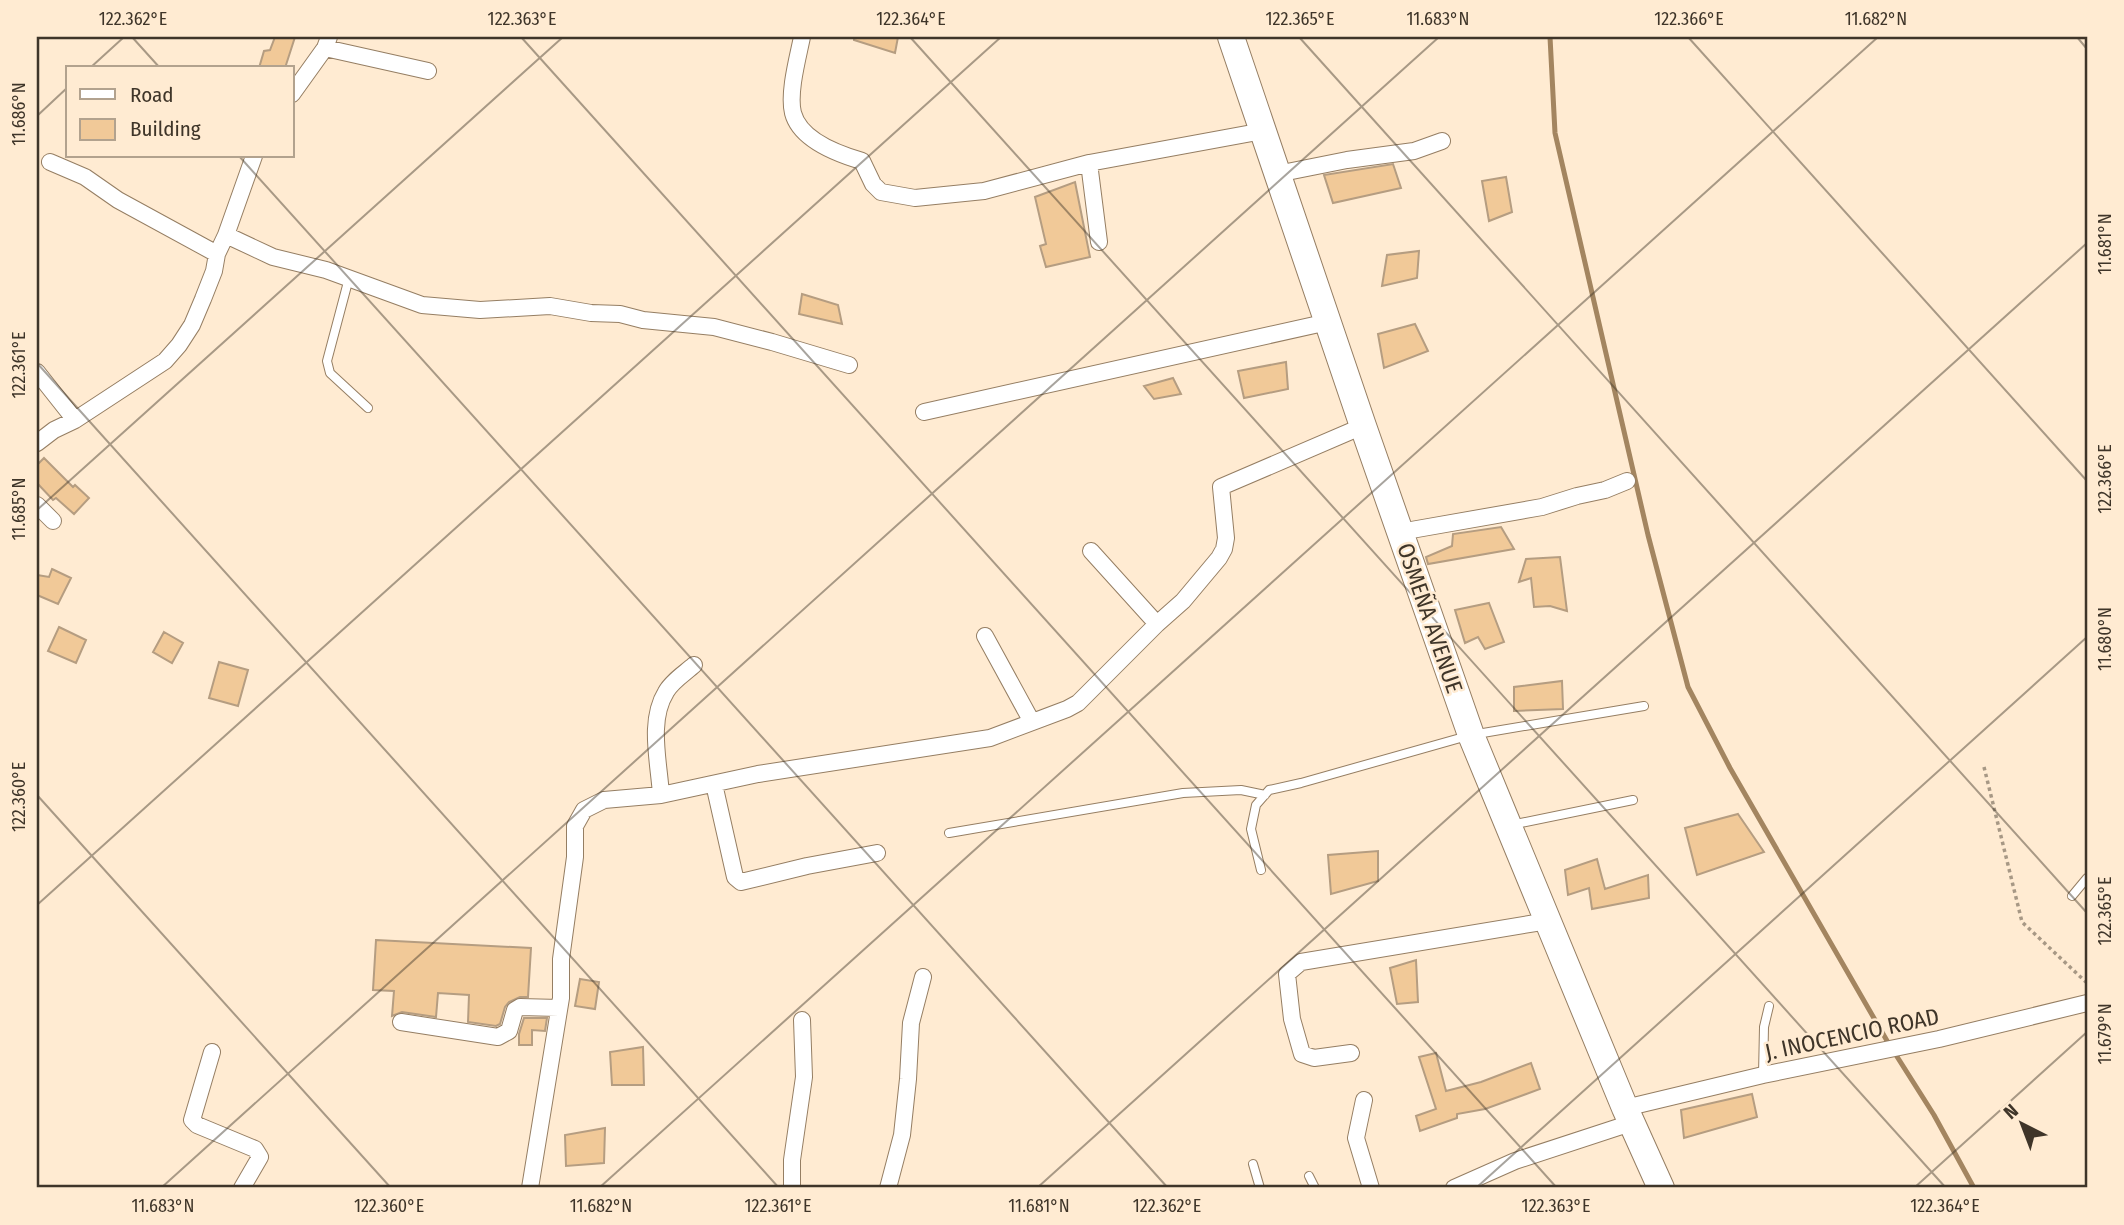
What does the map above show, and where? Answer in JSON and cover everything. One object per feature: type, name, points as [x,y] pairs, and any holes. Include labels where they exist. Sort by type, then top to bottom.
[{"type":"main road","name":"OSMEÑA AVENUE","points":[[1231,37],[1471,734],[1628,1115],[1661,1188]]},
{"type":"street","points":[[802,37],[792,95],[793,112],[798,123],[804,131],[840,154],[862,161],[873,184],[881,192],[915,198],[984,191],[1088,163],[1262,131]]},
{"type":"street","points":[[294,91],[327,43],[428,71]]},
{"type":"street","points":[[1278,174],[1347,160],[1414,151],[1442,142]]},
{"type":"street","points":[[37,443],[164,361],[179,345],[203,299],[253,158]]},
{"type":"street","points":[[50,162],[85,177],[118,200],[217,254]]},
{"type":"street","points":[[1088,163],[1099,243]]},
{"type":"street","points":[[226,235],[273,257],[326,270],[422,304],[480,310],[550,306],[591,313],[620,314],[642,320],[714,327],[849,365]]},
{"type":"street","points":[[924,412],[1328,322]]},
{"type":"street","points":[[37,372],[75,420]]},
{"type":"street","points":[[530,1188],[559,1008],[562,959],[575,857],[575,826],[584,810],[604,800],[661,795],[772,772],[990,738],[1067,709],[1078,703],[1183,601],[1224,549],[1226,538],[1221,487],[1363,426]]},
{"type":"street","points":[[1400,532],[1542,507],[1605,490],[1627,481]]},
{"type":"street","points":[[37,505],[53,522]]},
{"type":"street","points":[[1091,551],[1157,624]]},
{"type":"street","points":[[985,636],[1032,722]]},
{"type":"street","points":[[661,795],[657,719],[666,691],[694,666]]},
{"type":"street","points":[[714,784],[735,877],[741,882],[877,852]]},
{"type":"street","points":[[1351,1053],[1314,1058],[1302,1054],[1292,1019],[1287,974],[1301,962],[1548,921]]},
{"type":"street","points":[[888,1188],[902,1135],[911,1023],[923,977]]},
{"type":"street","name":"J. INOCENCIO ROAD","points":[[1454,1188],[1628,1115],[1763,1075],[1939,1040],[2087,1003]]},
{"type":"street","points":[[401,1022],[498,1037],[509,1031],[515,1010],[520,1007],[559,1008]]},
{"type":"street","points":[[793,1188],[792,1160],[804,1077],[802,1020]]},
{"type":"street","points":[[212,1052],[192,1120],[197,1125],[255,1149],[260,1157],[242,1188]]},
{"type":"street","points":[[1364,1100],[1356,1138],[1371,1188]]},
{"type":"lane","points":[[349,278],[327,361],[330,373],[368,408]]},
{"type":"lane","points":[[1261,870],[1251,829],[1256,805],[1269,790],[1471,734],[1644,706]]},
{"type":"lane","points":[[950,833],[1182,793],[1241,790],[1265,795]]},
{"type":"lane","points":[[1508,825],[1633,800]]},
{"type":"lane","points":[[2072,896],[2087,878]]},
{"type":"lane","points":[[1763,1075],[1764,1027],[1769,1006]]},
{"type":"lane","points":[[1253,1164],[1260,1188]]},
{"type":"lane","points":[[1309,1176],[1315,1188]]},
{"type":"path","points":[[1984,767],[2022,922],[2087,983]]},
{"type":"building","points":[[275,37],[295,37],[286,66],[260,66],[264,51],[270,50]]},
{"type":"building","points":[[854,37],[898,37],[895,53],[854,40]]},
{"type":"building","points":[[1393,164],[1401,188],[1333,203],[1324,175]]},
{"type":"building","points":[[1506,177],[1512,212],[1489,221],[1482,181]]},
{"type":"building","points":[[1075,182],[1090,257],[1046,267],[1040,246],[1046,244],[1035,197]]},
{"type":"building","points":[[1419,251],[1417,278],[1382,286],[1387,255]]},
{"type":"building","points":[[802,294],[838,305],[842,324],[799,314]]},
{"type":"building","points":[[1415,324],[1428,351],[1384,368],[1378,334]]},
{"type":"building","points":[[1286,362],[1288,389],[1244,398],[1238,371]]},
{"type":"building","points":[[1173,378],[1181,394],[1154,399],[1144,386]]},
{"type":"building","points":[[44,458],[73,487],[75,485],[89,498],[74,514],[56,498],[53,500],[37,483],[37,465]]},
{"type":"building","points":[[1501,527],[1514,549],[1428,564],[1426,557],[1452,546],[1453,534]]},
{"type":"building","points":[[1560,557],[1567,611],[1550,606],[1534,607],[1531,578],[1519,582],[1526,559]]},
{"type":"building","points":[[52,569],[71,578],[58,604],[37,595],[37,575],[49,577]]},
{"type":"building","points":[[1489,603],[1504,642],[1485,649],[1478,637],[1465,643],[1455,610]]},
{"type":"building","points":[[59,627],[86,640],[76,663],[48,651]]},
{"type":"building","points":[[164,632],[183,643],[172,663],[153,652]]},
{"type":"building","points":[[219,662],[248,670],[238,706],[209,698]]},
{"type":"building","points":[[1562,681],[1563,709],[1514,711],[1514,687]]},
{"type":"building","points":[[1738,814],[1764,852],[1697,875],[1685,828]]},
{"type":"building","points":[[1378,851],[1378,881],[1331,894],[1328,855]]},
{"type":"building","points":[[1597,859],[1605,889],[1648,875],[1649,898],[1592,909],[1589,888],[1568,895],[1565,870]]},
{"type":"building","points":[[376,940],[531,948],[528,997],[509,1002],[500,1024],[496,1026],[468,1022],[469,995],[438,993],[436,1017],[402,1012],[392,1016],[394,991],[373,990]]},
{"type":"building","points":[[1416,960],[1418,1002],[1397,1004],[1390,968]]},
{"type":"building","points":[[580,979],[599,982],[595,1009],[575,1006]]},
{"type":"building","points":[[524,1018],[547,1018],[545,1031],[532,1030],[532,1045],[519,1045]]},
{"type":"building","points":[[643,1047],[644,1085],[612,1085],[610,1052]]},
{"type":"building","points":[[1436,1053],[1446,1091],[1481,1082],[1531,1063],[1540,1089],[1485,1109],[1457,1114],[1457,1118],[1420,1131],[1416,1116],[1436,1109],[1419,1057]]},
{"type":"building","points":[[1752,1094],[1757,1117],[1684,1138],[1681,1110]]},
{"type":"building","points":[[605,1128],[604,1163],[566,1166],[565,1135]]},
{"type":"waterway","points":[[1550,37],[1555,133],[1648,535],[1688,687],[1730,768],[1890,1046]]},
{"type":"waterway","points":[[1896,1055],[1934,1115],[1974,1188]]}]
